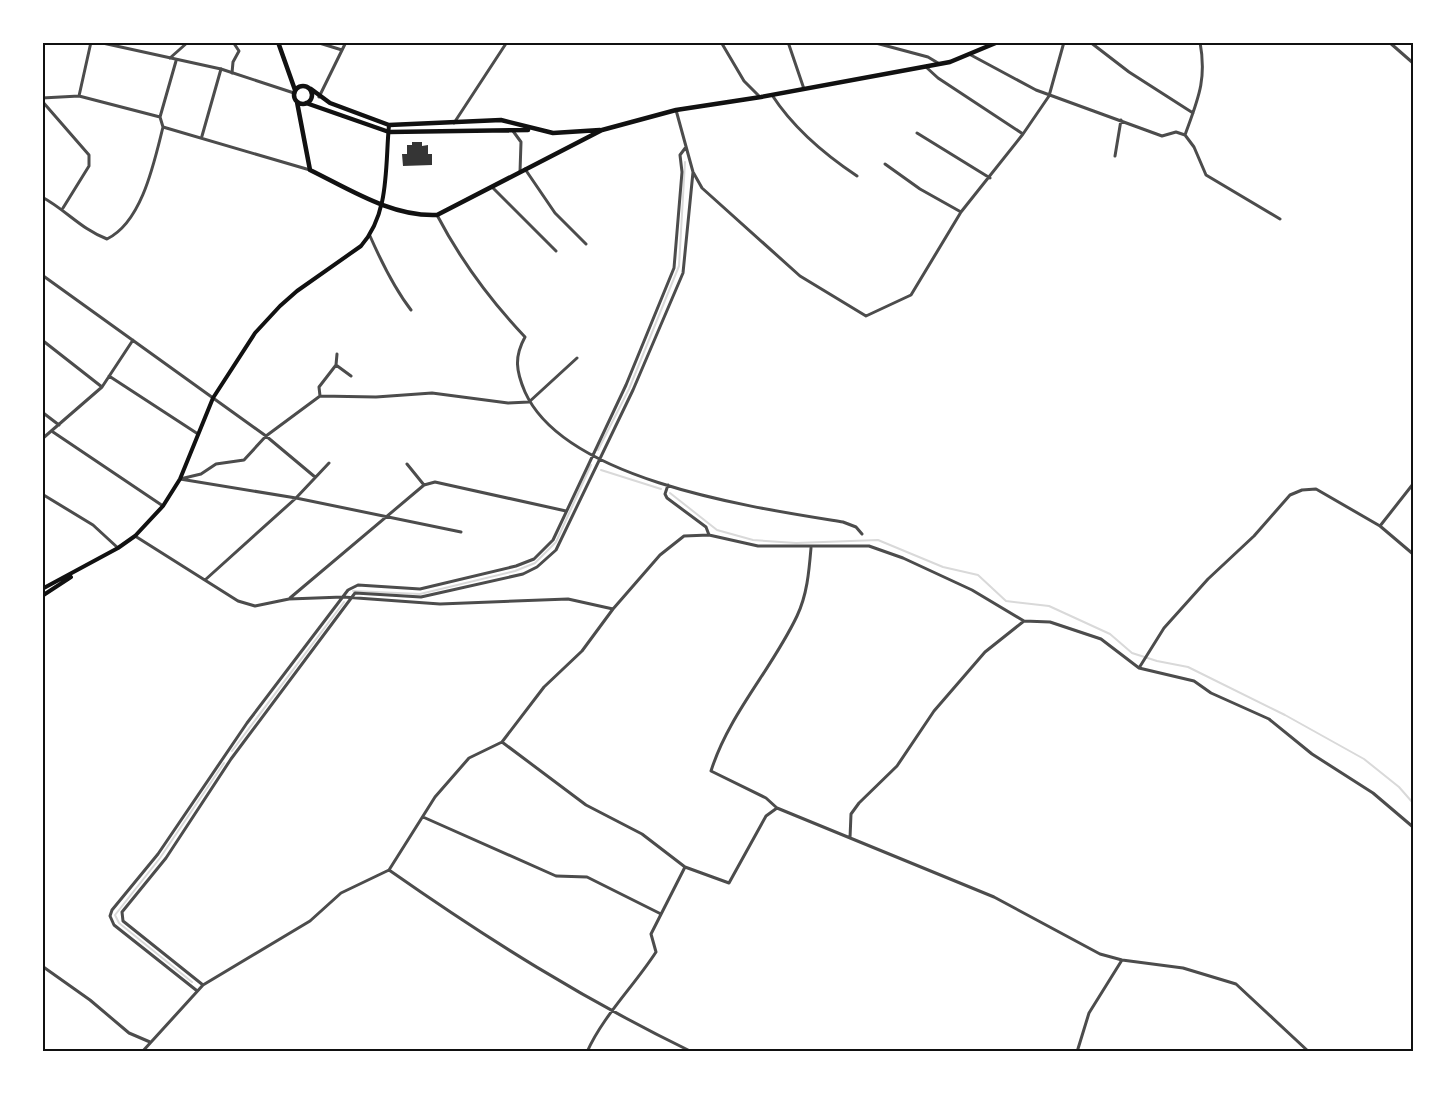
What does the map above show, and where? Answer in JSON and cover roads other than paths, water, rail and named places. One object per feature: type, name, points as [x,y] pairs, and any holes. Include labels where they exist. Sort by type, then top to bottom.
[{"type":"main road","points":[[278,42],[295,92],[310,170],[382,204],[425,216],[437,215],[602,130]]},
{"type":"main road","points":[[297,102],[306,103],[388,132],[534,130],[570,134],[602,130],[676,110],[761,98],[926,67],[969,54],[998,42]]},
{"type":"main road","points":[[295,92],[303,86],[311,89],[319,97],[389,125],[501,120],[534,130]]},
{"type":"main road","points":[[306,103],[312,98],[311,89]]},
{"type":"main road","points":[[42,589],[118,548],[135,536],[163,506],[180,479],[213,398],[255,333],[279,306],[361,246],[370,236],[382,204],[387,172],[389,125]]},
{"type":"main road","points":[[42,596],[62,585],[73,574]]},
{"type":"street","points":[[79,96],[91,42]]},
{"type":"street","points":[[98,42],[176,61],[221,69],[295,92]]},
{"type":"street","points":[[169,59],[188,42]]},
{"type":"street","points":[[232,73],[233,62],[239,51],[233,42]]},
{"type":"street","points":[[316,42],[342,50]]},
{"type":"street","points":[[319,97],[346,42]]},
{"type":"street","points":[[454,123],[507,42]]},
{"type":"street","points":[[721,42],[744,81],[761,98]]},
{"type":"street","points":[[788,42],[804,89]]},
{"type":"street","points":[[872,42],[928,57],[939,64]]},
{"type":"street","points":[[676,110],[693,172],[702,188],[800,276],[866,316],[911,295],[961,212],[990,178],[1049,96],[1064,42]]},
{"type":"street","points":[[1090,42],[1129,72],[1193,113]]},
{"type":"street","points":[[1185,135],[1202,90],[1204,68],[1200,42]]},
{"type":"street","points":[[1389,42],[1413,63]]},
{"type":"street","points":[[969,54],[1049,96],[1162,136],[1176,132],[1185,135],[1194,147],[1206,175],[1280,219]]},
{"type":"street","points":[[42,197],[63,208],[76,223],[91,233],[106,239],[118,233],[147,185],[164,127],[160,117],[176,61]]},
{"type":"street","points":[[926,67],[938,78],[1023,134]]},
{"type":"street","points":[[202,137],[221,69]]},
{"type":"street","points":[[772,95],[784,114],[806,137],[833,160],[858,176]]},
{"type":"street","points":[[42,100],[79,96],[160,117]]},
{"type":"street","points":[[42,100],[89,155],[89,166],[63,208]]},
{"type":"street","points":[[1115,156],[1121,120]]},
{"type":"street","points":[[164,127],[310,170]]},
{"type":"street","points":[[512,130],[521,142],[522,171],[555,213],[586,244]]},
{"type":"street","points":[[917,133],[990,178]]},
{"type":"street","points":[[196,990],[114,925],[110,916],[112,910],[158,854],[225,754],[352,586],[420,589],[526,563],[541,554],[553,540],[626,385],[674,268],[682,172],[680,154],[686,147]]},
{"type":"street","points":[[885,164],[920,189],[961,212]]},
{"type":"street","points":[[202,985],[123,921],[122,912],[166,858],[231,759],[352,597],[359,592],[421,597],[531,570],[551,555],[562,541],[599,458],[633,390],[682,273],[693,172]]},
{"type":"street","points":[[492,187],[556,251]]},
{"type":"street","points":[[437,215],[459,256],[497,307],[525,337],[516,361],[517,373],[530,402],[562,438],[599,458],[668,485],[727,503],[843,522],[856,527],[862,534]]},
{"type":"street","points":[[370,236],[394,280],[397,292],[411,310]]},
{"type":"street","points":[[42,275],[266,436],[315,477]]},
{"type":"street","points":[[42,340],[102,387]]},
{"type":"street","points":[[42,439],[102,387],[133,340]]},
{"type":"street","points":[[320,396],[319,387],[336,365],[337,354]]},
{"type":"street","points":[[180,479],[201,474],[216,464],[244,460],[266,436],[320,396],[376,398],[432,393],[508,403],[530,402],[577,358]]},
{"type":"street","points":[[336,365],[351,376]]},
{"type":"street","points":[[109,376],[198,434]]},
{"type":"street","points":[[42,412],[59,425]]},
{"type":"street","points":[[52,432],[163,506]]},
{"type":"street","points":[[205,580],[297,498],[329,462]]},
{"type":"street","points":[[407,464],[424,485]]},
{"type":"street","points":[[180,479],[297,498],[461,532]]},
{"type":"street","points":[[289,599],[424,485],[435,482],[566,511]]},
{"type":"street","points":[[1380,526],[1413,484]]},
{"type":"street","points":[[668,485],[664,494],[667,498],[706,527],[709,535]]},
{"type":"street","points":[[1139,668],[1152,645],[1208,579],[1254,536],[1290,495],[1302,490],[1316,489],[1380,526],[1413,554]]},
{"type":"street","points":[[42,494],[93,525],[118,548]]},
{"type":"street","points":[[142,1052],[202,985],[310,921],[341,894],[389,870],[435,797],[469,758],[494,748],[502,742],[544,687],[582,651],[613,609],[660,555],[684,536],[709,535],[747,545],[811,548],[869,546],[903,558],[972,590],[1024,621],[1050,622],[1101,639],[1139,668],[1194,681],[1212,693],[1269,719],[1312,754],[1373,793],[1413,826]]},
{"type":"street","points":[[135,536],[238,601],[255,606],[289,599],[352,597],[440,604],[568,599],[613,609]]},
{"type":"street","points":[[811,548],[808,585],[797,616],[732,725],[711,771],[766,798],[777,808],[974,888],[1100,954],[1122,960],[1183,968],[1216,976],[1236,984],[1309,1052]]},
{"type":"street","points":[[850,838],[851,814],[859,803],[897,766],[934,711],[985,651],[1024,621]]},
{"type":"street","points":[[502,742],[586,805],[642,834],[685,867],[729,883],[766,816],[777,808]]},
{"type":"street","points":[[225,754],[231,759]]},
{"type":"street","points":[[423,817],[556,876],[587,877],[661,914]]},
{"type":"street","points":[[587,1052],[593,1038],[656,952],[651,934],[685,867]]},
{"type":"street","points":[[389,870],[485,937],[612,1013],[692,1052]]},
{"type":"street","points":[[1077,1052],[1089,1013],[1122,960]]},
{"type":"street","points":[[42,966],[90,1000],[129,1033],[150,1042]]},
{"type":"waterway","points":[[598,450],[629,389],[679,266],[685,162]]},
{"type":"waterway","points":[[353,591],[420,594],[515,571],[535,563],[556,542],[591,465]]},
{"type":"waterway","points":[[601,470],[661,489]]},
{"type":"waterway","points":[[670,493],[717,530],[753,540],[796,543],[878,540],[943,567],[978,575],[1006,601],[1049,606],[1110,634],[1132,653],[1188,667],[1285,715],[1364,759],[1399,787],[1413,803]]},
{"type":"waterway","points":[[232,751],[344,602]]},
{"type":"waterway","points":[[192,982],[119,923],[115,915],[160,858],[224,763]]}]
